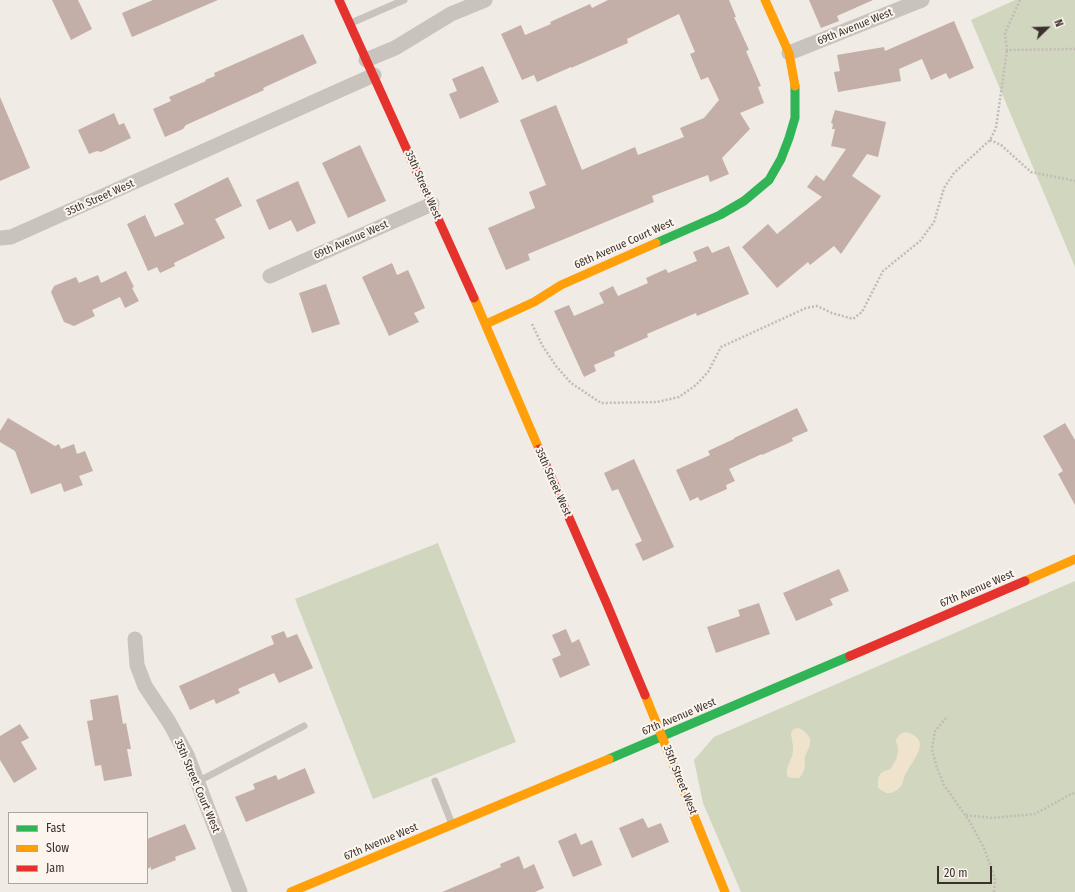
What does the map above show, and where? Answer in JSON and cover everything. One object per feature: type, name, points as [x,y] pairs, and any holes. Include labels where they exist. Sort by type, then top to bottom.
[{"type":"street","name":"35th Street West","points":[[339,0],[486,324],[663,737],[725,892]]},
{"type":"street","points":[[366,60],[395,48],[451,14],[485,0]]},
{"type":"street","name":"68th Avenue Court West","points":[[486,324],[534,302],[561,285],[720,215],[744,202],[769,180],[781,159],[795,118],[795,88],[789,53],[765,0]]},
{"type":"street","name":"69th Avenue West","points":[[789,53],[922,0]]},
{"type":"street","name":"35th Street West","points":[[0,238],[12,238],[374,75]]},
{"type":"street","name":"69th Avenue West","points":[[270,276],[432,204]]},
{"type":"street","name":"67th Avenue West","points":[[291,892],[663,737],[1075,560]]},
{"type":"street","name":"35th Street Court West","points":[[135,639],[137,665],[145,686],[173,729],[187,755],[240,892]]},
{"type":"lane","points":[[350,23],[404,0]]},
{"type":"lane","points":[[197,782],[304,726]]},
{"type":"lane","points":[[436,781],[452,825]]},
{"type":"path","points":[[523,306],[542,345],[556,366],[571,383],[601,403],[657,402],[679,397],[696,385],[708,372],[721,347],[806,308],[816,306],[832,313],[853,319],[862,312],[883,271],[920,241],[934,222],[944,188],[954,173],[990,140],[996,128],[1008,50],[1004,33],[1020,0]]},
{"type":"path","points":[[1008,50],[1075,49]]},
{"type":"path","points":[[990,140],[1001,146],[1031,172],[1075,181]]},
{"type":"path","points":[[946,718],[935,731],[932,749],[937,768],[944,784],[965,814],[984,848],[995,879],[994,892]]},
{"type":"path","points":[[965,814],[992,818],[1035,814],[1070,794],[1075,793]]},
{"type":"green space","points":[[1015,0],[1075,0],[1075,267],[971,20]]},
{"type":"green space","points":[[438,543],[516,742],[373,799],[295,599]]},
{"type":"green space","points":[[1075,581],[1075,892],[741,892],[703,803],[694,760],[714,737]]},
{"type":"sand","points":[[799,728],[808,736],[810,739],[810,744],[805,757],[805,767],[803,772],[799,778],[792,778],[788,777],[787,772],[793,751],[791,732],[794,729]]},
{"type":"sand","points":[[906,732],[914,735],[919,740],[919,750],[900,787],[893,792],[886,793],[878,788],[879,776],[884,771],[889,770],[893,765],[898,751],[896,740],[900,734]]},
{"type":"building","points":[[52,0],[78,0],[92,29],[71,40]]},
{"type":"building","points":[[153,0],[218,0],[132,37],[122,13]]},
{"type":"building","points":[[608,0],[729,0],[736,17],[734,17],[749,50],[746,51],[761,86],[758,87],[764,103],[740,113],[750,129],[722,158],[729,174],[710,182],[708,175],[652,196],[654,202],[528,254],[530,260],[506,270],[488,228],[535,208],[529,192],[546,185],[520,120],[556,105],[582,170],[635,147],[638,155],[684,137],[680,128],[704,118],[719,100],[708,77],[701,80],[690,54],[695,52],[679,14],[627,39],[628,43],[571,68],[537,82],[534,75],[522,80],[501,34],[521,25],[525,35],[551,24],[550,22],[590,4],[592,8]]},
{"type":"building","points":[[809,0],[873,0],[837,16],[839,21],[821,28]]},
{"type":"building","points":[[954,21],[974,68],[949,79],[946,73],[931,80],[922,59],[899,69],[901,81],[838,92],[834,72],[840,71],[837,55],[884,47],[885,51]]},
{"type":"building","points":[[303,34],[317,63],[263,88],[264,90],[186,125],[183,129],[165,137],[153,109],[171,101],[169,97],[206,81],[205,80],[215,76],[214,73]]},
{"type":"building","points":[[483,66],[499,102],[460,119],[449,94],[457,91],[452,79]]},
{"type":"building","points":[[0,97],[30,168],[0,181]]},
{"type":"building","points":[[835,110],[886,122],[878,157],[867,154],[852,176],[881,196],[841,254],[834,246],[810,265],[808,262],[777,288],[742,247],[768,224],[777,234],[822,197],[807,187],[816,175],[824,181],[846,149],[831,146],[835,129],[832,129],[833,124],[831,123]]},
{"type":"building","points":[[114,113],[119,125],[124,123],[131,138],[101,152],[97,151],[89,154],[78,130]]},
{"type":"building","points":[[360,145],[386,201],[348,218],[322,163]]},
{"type":"building","points":[[228,177],[242,206],[215,219],[225,238],[174,263],[175,266],[160,273],[157,267],[148,271],[127,224],[145,215],[155,237],[184,224],[174,204]]},
{"type":"building","points":[[298,181],[316,223],[297,232],[291,220],[269,230],[256,200]]},
{"type":"building","points":[[708,246],[712,253],[729,246],[749,294],[697,316],[696,313],[647,334],[648,337],[614,352],[615,356],[594,365],[596,371],[584,377],[554,311],[569,305],[574,316],[604,303],[599,293],[613,286],[618,296],[648,283],[646,278],[666,269],[668,273],[697,261],[693,252]]},
{"type":"building","points":[[392,263],[397,275],[408,270],[425,308],[414,313],[419,322],[389,336],[362,277]]},
{"type":"building","points":[[126,271],[134,287],[132,288],[139,301],[125,308],[120,297],[92,310],[95,316],[74,326],[64,322],[51,292],[54,286],[76,277],[79,283],[98,275],[101,283]]},
{"type":"building","points":[[326,284],[340,324],[312,333],[299,293]]},
{"type":"building","points":[[797,408],[808,431],[792,438],[793,441],[729,469],[735,481],[726,485],[727,489],[700,501],[698,497],[690,501],[676,470],[710,455],[708,451]]},
{"type":"building","points":[[8,418],[55,446],[59,444],[61,449],[74,444],[77,454],[85,451],[93,471],[79,476],[83,485],[64,492],[61,483],[31,494],[15,451],[0,442],[0,431]]},
{"type":"building","points":[[1065,423],[1075,440],[1075,505],[1058,474],[1063,471],[1043,436]]},
{"type":"building","points":[[634,459],[674,547],[643,561],[635,544],[642,541],[618,489],[612,491],[604,473]]},
{"type":"building","points":[[839,569],[849,591],[830,599],[833,605],[796,621],[783,593]]},
{"type":"building","points":[[759,603],[770,634],[716,653],[707,627],[740,616],[738,610]]},
{"type":"building","points":[[566,629],[572,643],[579,639],[590,665],[560,678],[552,659],[561,655],[552,635]]},
{"type":"building","points":[[284,631],[287,638],[297,634],[313,668],[279,683],[274,673],[238,689],[240,693],[216,704],[214,699],[190,710],[179,686],[274,644],[271,636]]},
{"type":"building","points":[[118,695],[123,724],[126,723],[131,749],[127,749],[132,776],[104,781],[101,765],[95,766],[87,721],[93,720],[90,700]]},
{"type":"building","points":[[20,724],[29,738],[21,742],[37,769],[14,783],[0,760],[0,736]]},
{"type":"building","points":[[305,768],[315,793],[246,822],[235,797],[255,789],[253,784],[276,775],[278,780]]},
{"type":"building","points":[[643,818],[648,828],[661,823],[669,842],[632,858],[619,828]]},
{"type":"building","points":[[185,824],[196,849],[175,857],[176,860],[151,870],[151,867],[148,868],[148,839]]},
{"type":"building","points":[[576,833],[581,845],[592,840],[602,865],[573,877],[558,841]]},
{"type":"building","points":[[519,856],[524,869],[534,864],[544,888],[535,892],[442,892],[501,867],[500,864]]},
{"type":"traffic: fast","points":[[656,243],[720,215],[744,201],[769,180],[781,159],[795,118],[795,86]]},
{"type":"traffic: fast","points":[[609,759],[850,656]]},
{"type":"traffic: slow","points":[[765,0],[789,53],[795,86]]},
{"type":"traffic: slow","points":[[486,324],[534,302],[561,285],[656,243]]},
{"type":"traffic: slow","points":[[474,298],[539,449]]},
{"type":"traffic: slow","points":[[1025,581],[1075,559]]},
{"type":"traffic: slow","points":[[645,695],[725,892]]},
{"type":"traffic: slow","points":[[291,892],[609,759]]},
{"type":"traffic: jam","points":[[339,0],[474,298]]},
{"type":"traffic: jam","points":[[539,449],[645,695]]},
{"type":"traffic: jam","points":[[850,656],[1025,581]]}]
